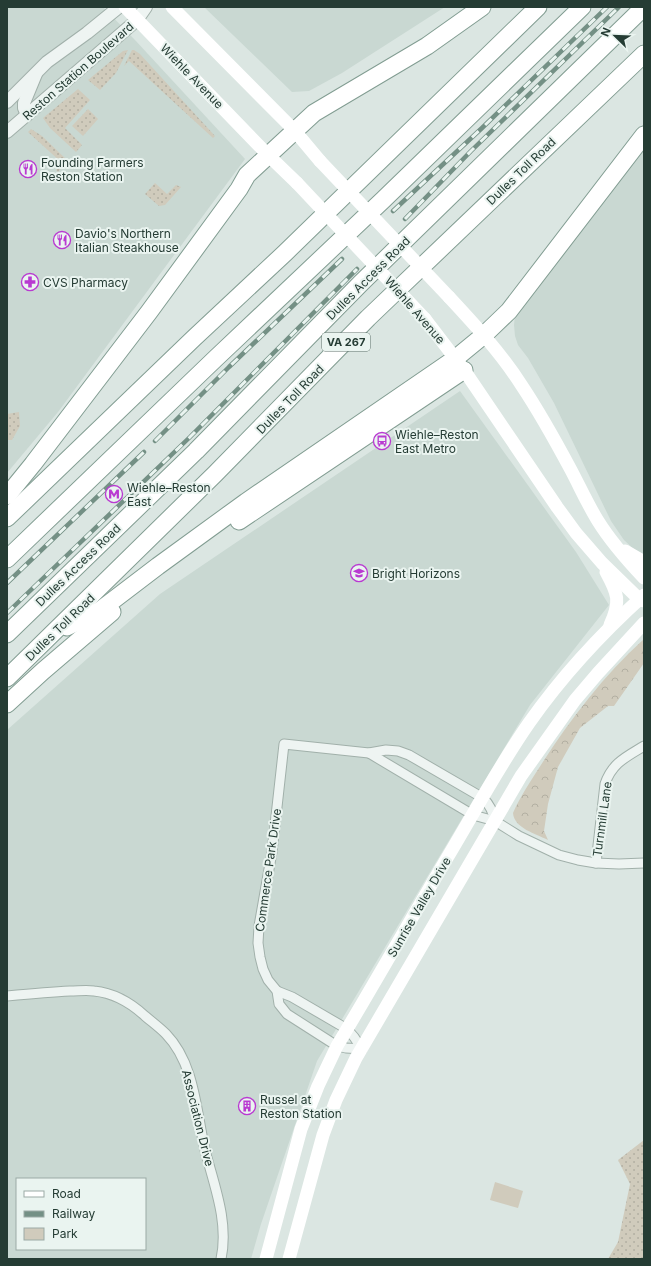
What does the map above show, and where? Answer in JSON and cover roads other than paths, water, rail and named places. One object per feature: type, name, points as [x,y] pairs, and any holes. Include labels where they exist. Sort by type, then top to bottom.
[{"type":"highway","points":[[7,496],[149,312],[240,190],[247,175],[314,113],[427,46],[482,7]]},
{"type":"highway","points":[[7,518],[126,402],[285,253],[538,7]]},
{"type":"highway","points":[[7,559],[383,200],[582,7]]},
{"type":"highway","name":"Dulles Access Road","points":[[7,634],[196,451],[361,284],[644,7]]},
{"type":"highway","name":"Dulles Toll Road","points":[[7,678],[216,474],[368,318],[644,54]]},
{"type":"highway","points":[[7,704],[98,623],[175,564],[460,364],[484,335],[509,311],[644,135]]},
{"type":"highway","points":[[52,634],[99,611],[246,502],[460,364]]},
{"type":"main road","name":"Wiehle Avenue","points":[[125,7],[268,156],[297,182],[425,319],[460,364],[576,533],[602,563],[642,598]]},
{"type":"main road","points":[[172,7],[294,130],[320,161],[484,335],[522,386],[554,439],[598,521],[626,559],[644,578]]},
{"type":"main road","points":[[611,540],[634,557],[644,562]]},
{"type":"main road","points":[[602,563],[617,594],[618,602],[615,614],[608,629]]},
{"type":"main road","name":"Sunrise Valley Drive","points":[[266,1259],[300,1134],[318,1086],[337,1046],[483,798],[529,723],[558,686],[608,629],[642,598]]},
{"type":"main road","name":"Sunrise Valley Drive","points":[[289,1259],[329,1117],[345,1081],[362,1049],[521,776],[575,700],[644,623]]},
{"type":"street","name":"Reston Station Boulevard","points":[[7,102],[47,62],[87,33],[119,7]]},
{"type":"street","name":"Reston Station Boulevard","points":[[7,132],[137,20],[146,7]]},
{"type":"street","points":[[27,115],[24,108],[24,103],[37,71]]},
{"type":"street","name":"Commerce Park Drive","points":[[362,1049],[337,1046],[286,1014],[279,1004],[277,991],[268,980],[263,969],[258,942],[259,926],[272,848],[284,744],[369,753]]},
{"type":"street","name":"Turnmill Lane","points":[[596,863],[605,784],[608,775],[620,760],[644,746]]},
{"type":"street","points":[[369,753],[386,750],[398,751],[409,755],[483,798],[492,810],[495,821]]},
{"type":"street","points":[[369,753],[473,815],[495,821],[519,836],[559,855],[596,863],[644,863]]},
{"type":"street","name":"Association Drive","points":[[7,996],[72,991],[109,993],[140,1012],[166,1034],[180,1055],[187,1070],[194,1093],[205,1148],[222,1213],[223,1245],[221,1259]]},
{"type":"street","points":[[277,991],[292,997],[347,1029],[362,1049]]},
{"type":"railway","points":[[393,211],[482,128],[607,7]]},
{"type":"railway","points":[[405,219],[471,151],[619,7]]},
{"type":"railway","points":[[155,441],[229,367],[342,259]]},
{"type":"railway","points":[[7,613],[190,437],[357,269]]},
{"type":"railway","points":[[7,583],[144,452]]},
{"type":"place","name":"Founding Farmers Reston Station","points":[[28,169]]},
{"type":"place","name":"Davio's Northern Italian Steakhouse","points":[[62,240]]},
{"type":"place","name":"CVS Pharmacy","points":[[30,282]]},
{"type":"place","name":"Wiehle–Reston East Metro","points":[[382,441]]},
{"type":"place","name":"Wiehle–Reston East","points":[[114,494]]},
{"type":"place","name":"Bright Horizons","points":[[359,573]]},
{"type":"place","name":"Russel at Reston Station","points":[[247,1106]]}]
